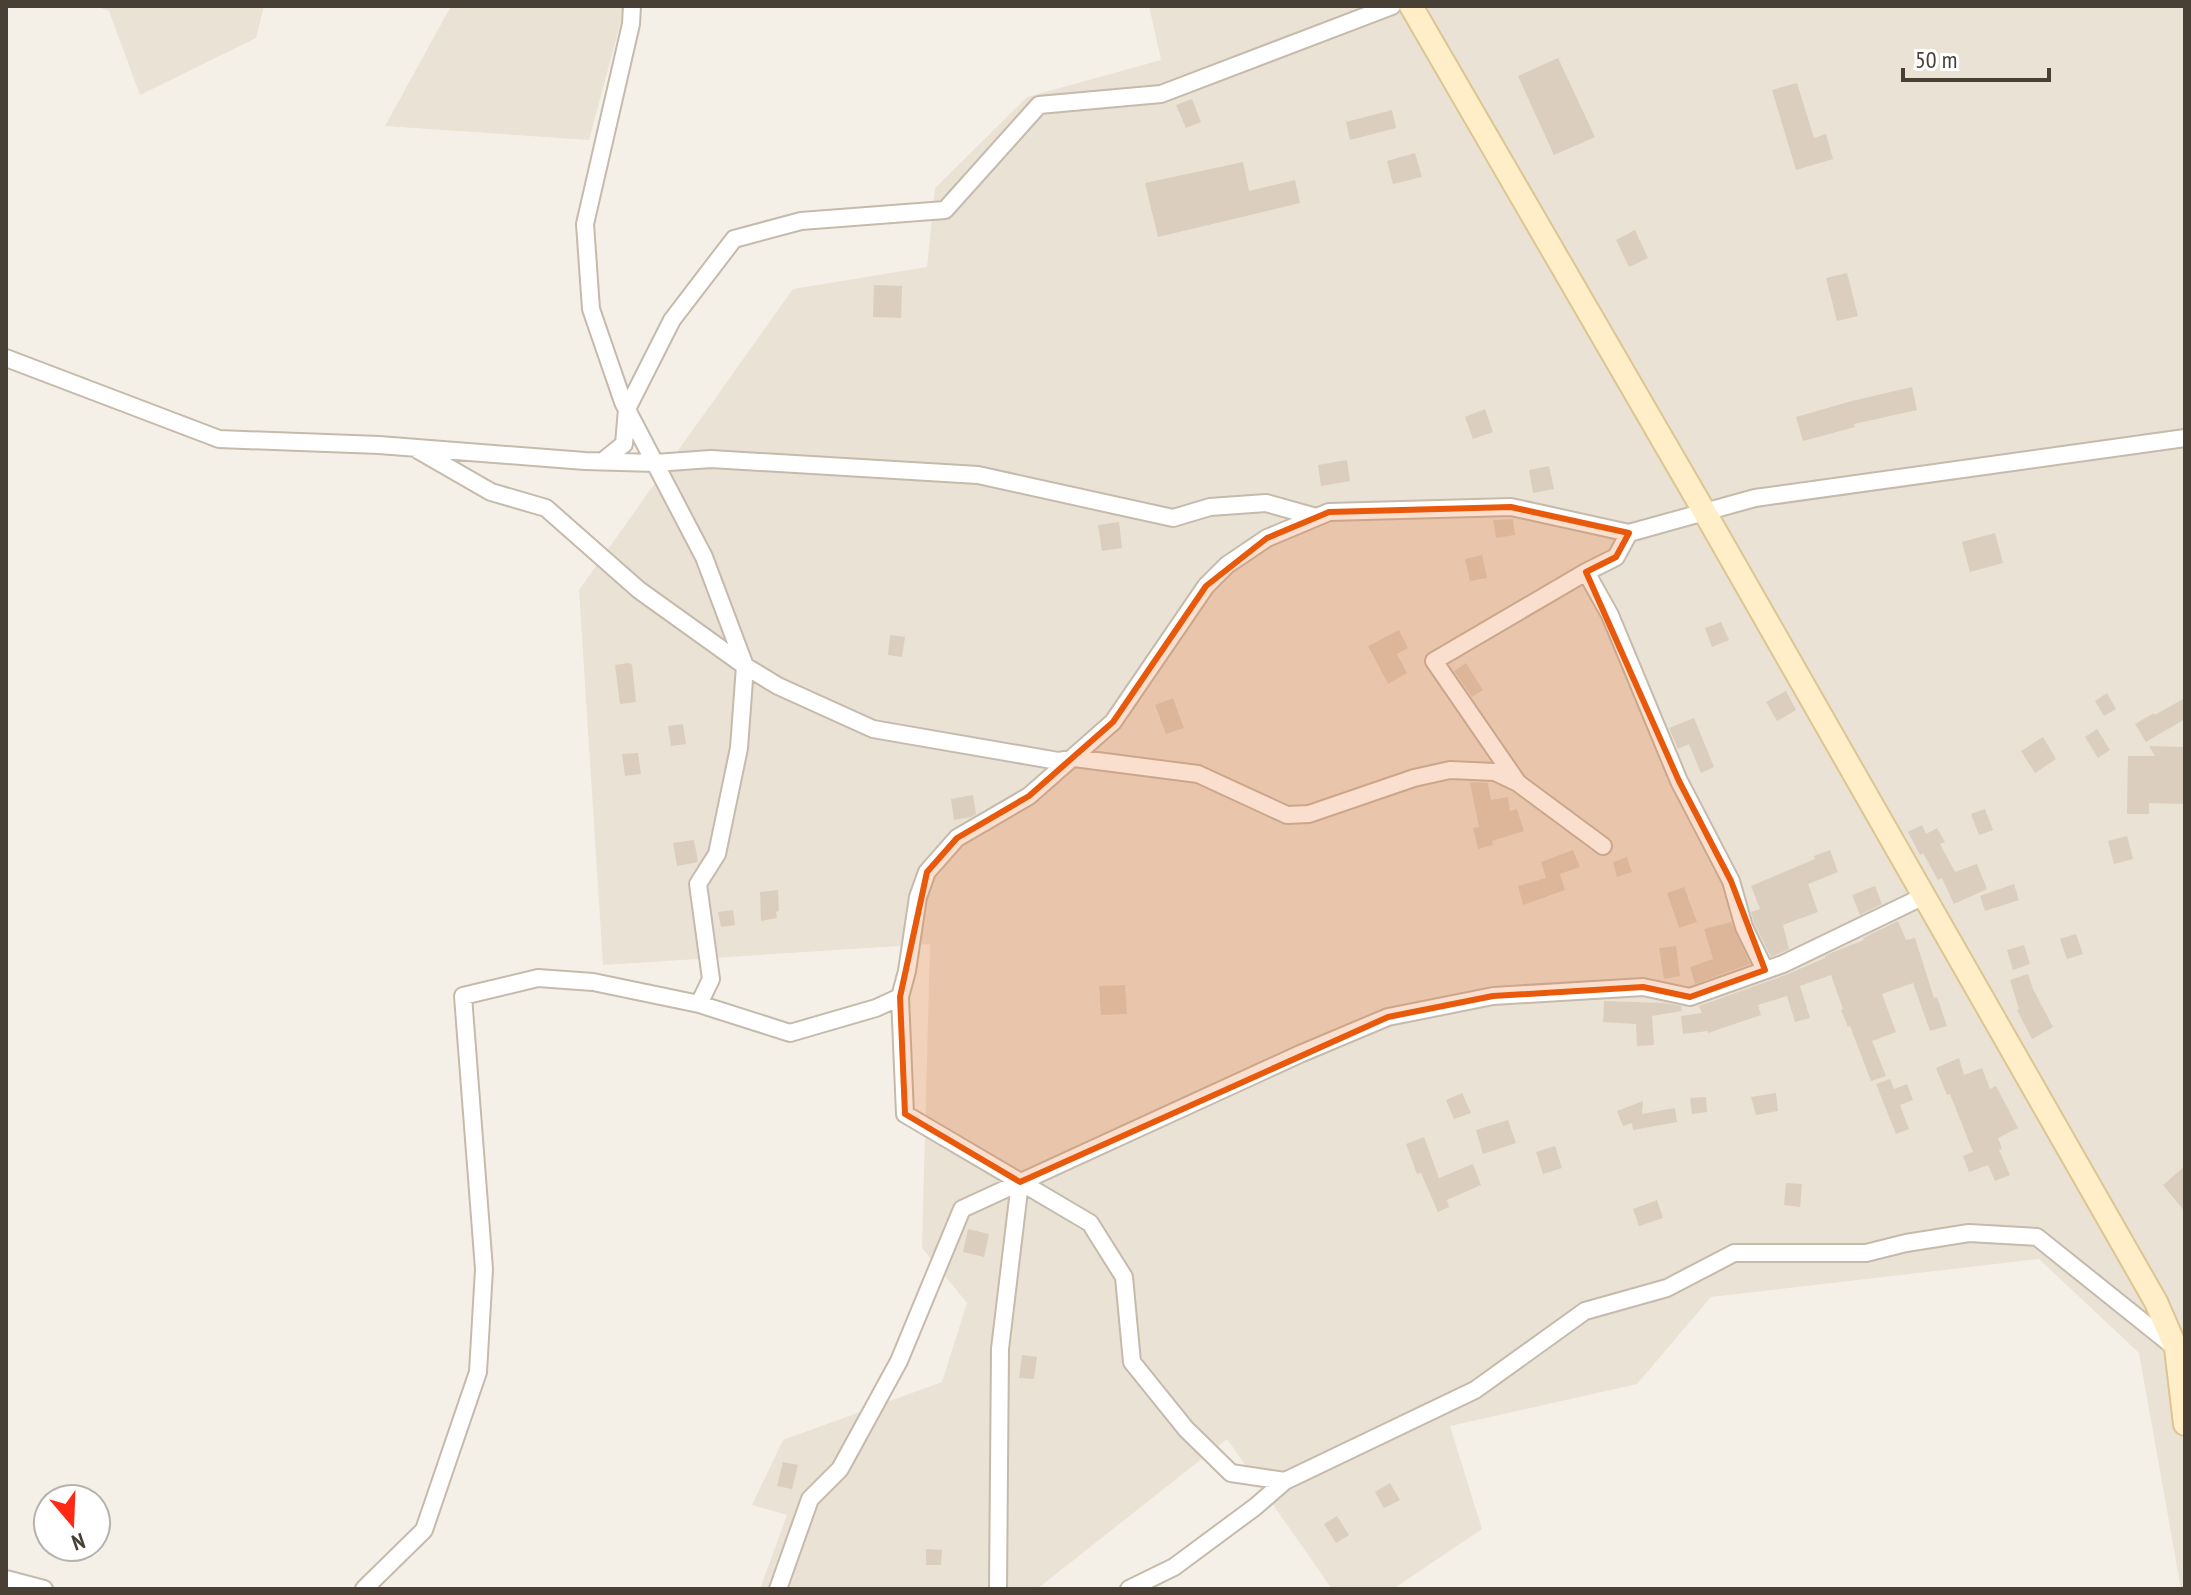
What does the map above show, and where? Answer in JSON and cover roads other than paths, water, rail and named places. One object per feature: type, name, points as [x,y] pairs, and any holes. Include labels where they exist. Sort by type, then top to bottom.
[{"type":"main road","points":[[1411,6],[1704,511],[2181,1346],[2185,1422]]},
{"type":"street","points":[[632,6],[631,24],[585,224],[591,309],[627,409],[704,557],[745,666],[739,748],[717,854],[698,884],[711,979],[699,1004]]},
{"type":"street","points":[[603,461],[624,444],[627,409],[672,320],[734,239],[801,221],[945,210],[1039,105],[1161,94],[1392,6]]},
{"type":"street","points":[[6,358],[219,439],[603,461],[655,463],[711,459],[978,475],[1173,518],[1210,507],[1266,503],[1316,517]]},
{"type":"street","points":[[1285,1481],[1231,1473],[1186,1429],[1132,1362],[1124,1277],[1090,1223],[905,1114],[900,997],[918,897],[927,872],[957,838],[1029,796],[1113,722],[1206,586],[1227,565],[1267,538],[1329,512],[1511,507],[1629,533],[1755,498],[2185,438]]},
{"type":"street","points":[[414,448],[491,492],[546,508],[639,590],[745,666],[778,686],[873,729],[1058,761],[1074,758],[1198,774],[1287,815],[1309,814],[1414,778],[1450,770],[1495,772],[1518,783],[1603,846]]},
{"type":"street","points":[[1518,783],[1434,661],[1616,557],[1629,533]]},
{"type":"street","points":[[1586,572],[1610,615],[1679,781],[1731,881],[1744,927],[1765,970]]},
{"type":"street","points":[[778,1589],[810,1499],[840,1469],[899,1361],[962,1209],[1300,1054],[1388,1017],[1493,996],[1523,994],[1643,987],[1690,997],[1783,964],[1924,896]]},
{"type":"street","points":[[364,1589],[424,1530],[478,1372],[484,1269],[463,996],[538,978],[593,982],[699,1004],[790,1033],[876,1008],[900,997]]},
{"type":"street","points":[[998,1589],[1000,1349],[1020,1182]]},
{"type":"street","points":[[1129,1589],[1174,1567],[1285,1481],[1475,1390],[1585,1311],[1667,1288],[1734,1253],[1866,1253],[1969,1233],[2037,1237],[2181,1346]]},
{"type":"street","points":[[6,1579],[44,1589]]}]
